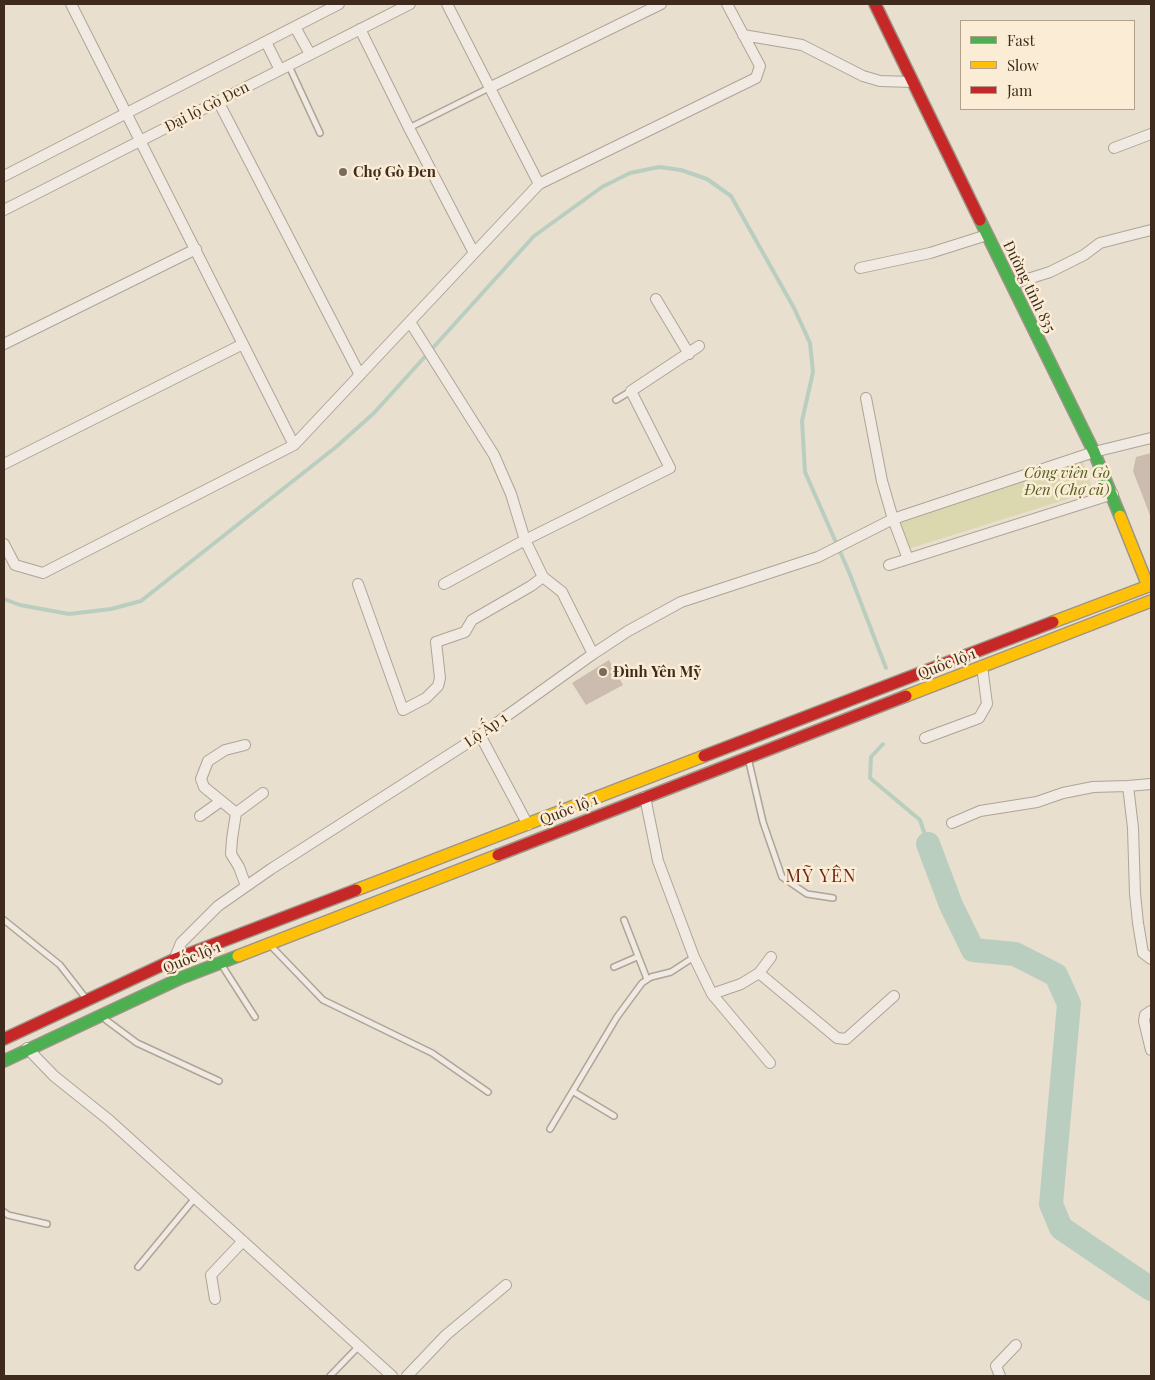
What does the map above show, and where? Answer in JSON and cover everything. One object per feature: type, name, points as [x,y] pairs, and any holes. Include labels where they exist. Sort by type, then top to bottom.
[{"type":"main road","name":"Đường tỉnh 835","points":[[875,4],[1094,452],[1113,494],[1150,589]]},
{"type":"main road","name":"Quốc lộ 1","points":[[4,1039],[173,960],[1150,589]]},
{"type":"main road","name":"Quốc lộ 1","points":[[4,1061],[27,1048],[221,962],[1151,601]]},
{"type":"street","points":[[71,4],[142,140],[294,445]]},
{"type":"street","name":"Đại lộ Gò Đen","points":[[4,176],[339,4]]},
{"type":"street","name":"Đại lộ Gò Đen","points":[[4,210],[410,4]]},
{"type":"street","points":[[447,4],[539,184]]},
{"type":"street","points":[[491,87],[661,4]]},
{"type":"street","points":[[4,544],[14,565],[43,573],[294,445],[539,184],[756,78],[760,66],[727,4]]},
{"type":"street","points":[[295,27],[310,54]]},
{"type":"street","points":[[360,29],[474,254]]},
{"type":"street","points":[[743,35],[802,45],[872,79],[890,83],[913,82]]},
{"type":"street","points":[[266,42],[284,68]]},
{"type":"street","points":[[218,101],[360,375]]},
{"type":"street","points":[[1114,148],[1151,134]]},
{"type":"street","points":[[1012,284],[1050,272],[1084,255],[1100,243],[1151,230]]},
{"type":"street","points":[[860,268],[930,253],[987,235]]},
{"type":"street","points":[[4,344],[196,248]]},
{"type":"street","points":[[656,299],[689,354]]},
{"type":"street","points":[[410,322],[494,455],[511,494],[525,540],[543,577],[562,592],[593,654]]},
{"type":"street","points":[[4,464],[244,344]]},
{"type":"street","points":[[444,584],[525,540],[670,468],[631,392],[699,346]]},
{"type":"street","points":[[866,398],[882,481],[893,519],[908,559]]},
{"type":"street","name":"Lộ Ấp 1","points":[[173,960],[181,943],[218,906],[246,886],[480,736],[628,631],[681,602],[818,557],[893,519],[1094,452],[1151,438]]},
{"type":"street","points":[[889,565],[1113,494]]},
{"type":"street","points":[[358,584],[403,710],[426,698],[438,686],[440,678],[436,642],[465,632],[472,620],[543,577]]},
{"type":"street","points":[[925,738],[979,718],[987,704],[982,666]]},
{"type":"street","points":[[480,736],[528,825]]},
{"type":"street","points":[[236,814],[204,787],[201,779],[208,762],[225,750],[246,745]]},
{"type":"street","points":[[952,823],[980,811],[1037,802],[1063,793],[1093,787],[1151,784]]},
{"type":"street","points":[[1128,786],[1133,828],[1138,923],[1144,953],[1151,959]]},
{"type":"street","points":[[246,886],[239,867],[231,854],[236,814],[263,793]]},
{"type":"street","points":[[644,797],[658,861],[694,957],[712,994],[770,1063]]},
{"type":"street","points":[[200,816],[221,801]]},
{"type":"street","points":[[712,994],[741,984],[759,972],[771,957]]},
{"type":"street","points":[[759,972],[837,1038],[846,1039],[894,996]]},
{"type":"street","points":[[1151,1011],[1145,1015],[1144,1021],[1151,1050]]},
{"type":"street","points":[[27,1048],[54,1076],[108,1120],[392,1376]]},
{"type":"street","points":[[215,1299],[211,1275],[243,1241]]},
{"type":"street","points":[[407,1376],[446,1335],[506,1285]]},
{"type":"street","points":[[1000,1376],[996,1366],[1016,1346]]},
{"type":"lane","points":[[284,68],[320,133]]},
{"type":"lane","points":[[409,128],[491,87]]},
{"type":"lane","points":[[616,400],[631,392]]},
{"type":"lane","points":[[748,757],[763,822],[782,877],[807,894],[833,898]]},
{"type":"lane","points":[[4,920],[60,965],[88,1000]]},
{"type":"lane","points":[[624,920],[647,979]]},
{"type":"lane","points":[[268,944],[323,1000],[432,1053],[488,1092]]},
{"type":"lane","points":[[614,967],[638,957]]},
{"type":"lane","points":[[550,1129],[574,1092],[617,1017],[647,979],[671,972],[694,957]]},
{"type":"lane","points":[[221,962],[255,1017]]},
{"type":"lane","points":[[100,1015],[137,1043],[219,1081]]},
{"type":"lane","points":[[574,1092],[614,1116]]},
{"type":"lane","points":[[138,1267],[195,1198]]},
{"type":"lane","points":[[4,1212],[8,1215],[47,1224]]},
{"type":"lane","points":[[330,1376],[359,1346]]},
{"type":"green space","name":"Công viên Gò Đen (Chợ cũ)","points":[[1079,460],[1083,462],[1093,491],[908,549],[897,524],[899,519]]},
{"type":"building","points":[[1151,453],[1151,518],[1133,471],[1136,457]]},
{"type":"building","name":"Đình Yên Mỹ","points":[[609,660],[623,685],[586,705],[572,683]]},
{"type":"waterway","points":[[4,599],[20,605],[69,614],[111,609],[141,601],[336,447],[374,413],[534,236],[602,187],[630,173],[659,167],[681,170],[707,179],[731,196],[794,308],[810,343],[813,372],[802,421],[805,472],[849,572],[886,668]]},
{"type":"waterway","points":[[883,744],[871,757],[870,778],[920,820],[928,844]]},
{"type":"waterway","points":[[928,844],[951,905],[973,950],[1015,954],[1056,975],[1069,1004],[1051,1204],[1061,1228],[1151,1289]]},
{"type":"traffic: fast","points":[[980,220],[1094,452],[1120,516]]},
{"type":"traffic: fast","points":[[4,1061],[181,978],[238,956]]},
{"type":"traffic: slow","points":[[1120,516],[1148,586]]},
{"type":"traffic: slow","points":[[1053,622],[1151,585]]},
{"type":"traffic: slow","points":[[906,696],[1151,601]]},
{"type":"traffic: slow","points":[[356,890],[704,756]]},
{"type":"traffic: slow","points":[[238,956],[498,855]]},
{"type":"traffic: jam","points":[[875,4],[980,220]]},
{"type":"traffic: jam","points":[[704,756],[1053,622]]},
{"type":"traffic: jam","points":[[498,855],[906,696]]},
{"type":"traffic: jam","points":[[4,1039],[173,960],[356,890]]},
{"type":"place","name":"Chợ Gò Đen","points":[[343,172]]},
{"type":"place","name":"Đình Yên Mỹ","points":[[603,672]]},
{"type":"district","name":"MỸ YÊN","points":[[821,876]]}]
